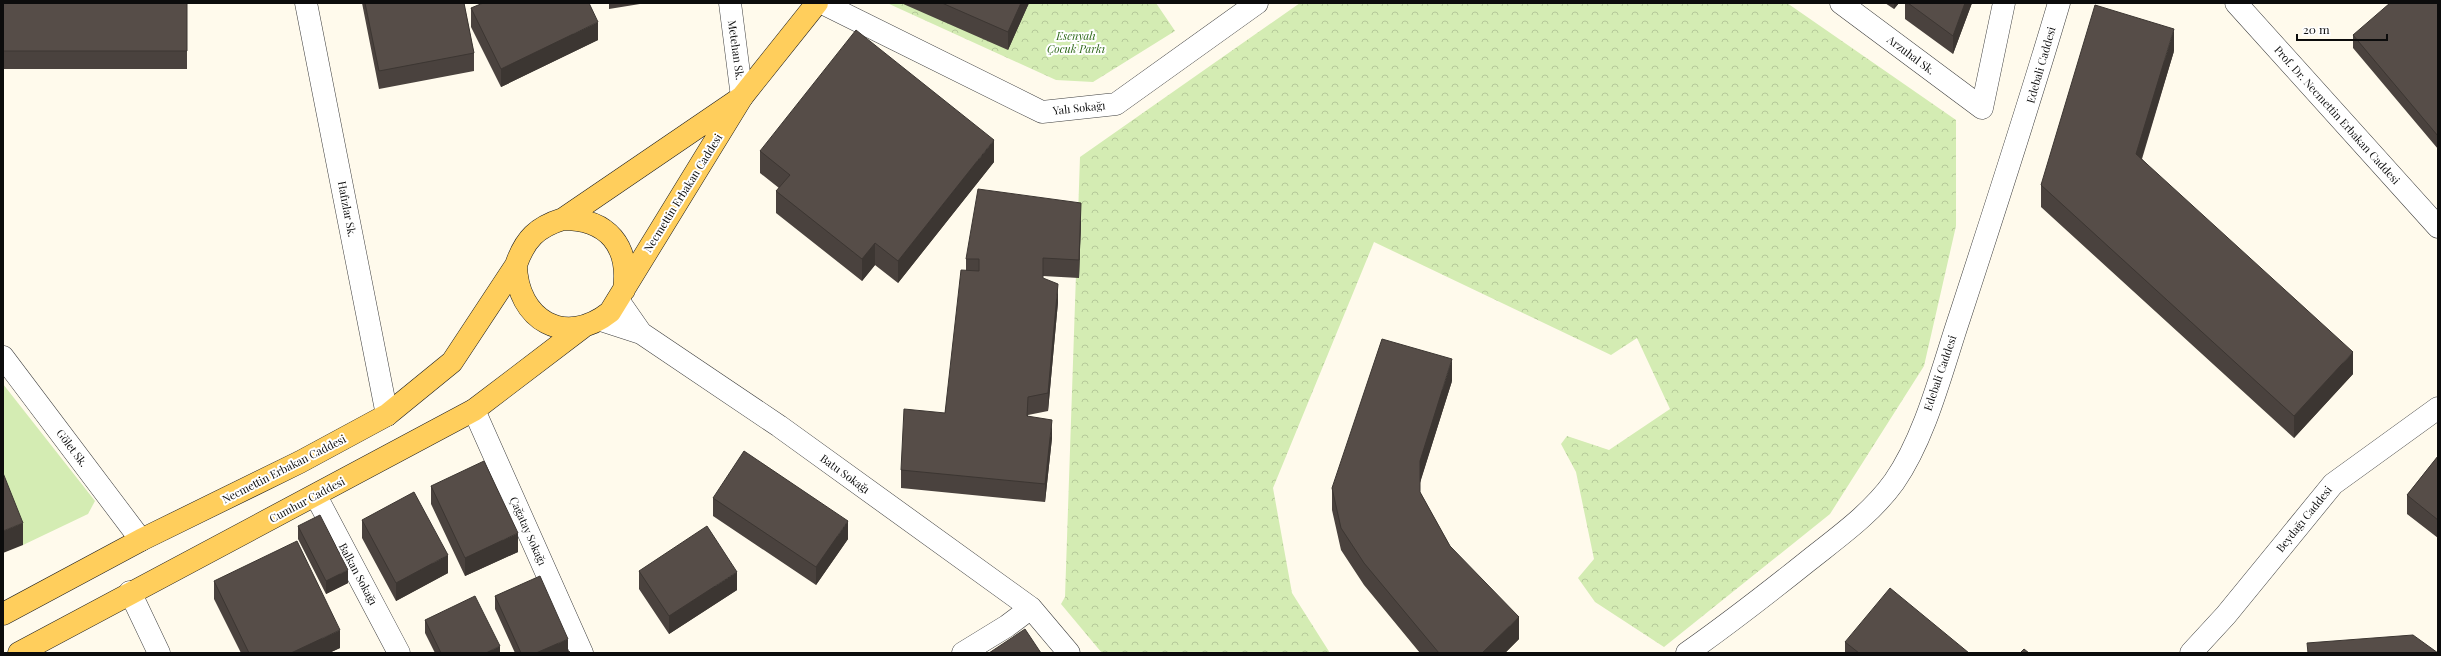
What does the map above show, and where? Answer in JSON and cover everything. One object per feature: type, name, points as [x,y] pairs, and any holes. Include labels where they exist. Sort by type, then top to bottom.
[{"type":"main road","name":"Necmettin Erbakan Caddesi","points":[[516,265],[516,282],[522,299],[533,314],[548,324],[566,328],[592,324],[610,312],[742,97],[817,3]]},
{"type":"main road","name":"Necmettin Erbakan Caddesi","points":[[563,219],[742,97]]},
{"type":"main road","name":"Necmettin Erbakan Caddesi","points":[[3,614],[141,540],[300,462],[387,415],[452,362],[516,265],[522,248],[532,234],[546,224],[563,219],[581,219],[598,226],[613,238],[622,253],[626,271],[621,295]]},
{"type":"main road","name":"Cumhur Caddesi","points":[[19,653],[130,592],[316,496],[474,410],[592,324]]},
{"type":"street","name":"Hafızlar Sk.","points":[[306,3],[387,415]]},
{"type":"street","name":"Metehan Sk.","points":[[730,3],[742,97]]},
{"type":"street","name":"Yalı Sokağı","points":[[822,3],[1042,112],[1116,104],[1257,3]]},
{"type":"street","name":"Arzuhal Sk.","points":[[1841,3],[1982,108],[2004,3]]},
{"type":"street","name":"Edebali Caddesi","points":[[1686,653],[1738,616],[1848,530],[1874,506],[1901,470],[1911,452],[1931,402],[2026,116],[2059,3]]},
{"type":"street","name":"Prof. Dr. Necmettin Erbakan Caddesi","points":[[2236,3],[2438,227]]},
{"type":"street","name":"Batu Sokağı","points":[[621,295],[641,334],[778,426],[1031,608],[1069,653]]},
{"type":"street","points":[[592,324],[641,334]]},
{"type":"street","name":"Gölet Sk.","points":[[3,357],[141,540]]},
{"type":"street","name":"Beydağı Caddesi","points":[[2191,653],[2226,616],[2333,484],[2438,408]]},
{"type":"street","name":"Çağatay Sokağı","points":[[474,410],[582,653]]},
{"type":"street","name":"Balkan Sokağı","points":[[316,496],[399,653]]},
{"type":"street","points":[[130,592],[159,653]]},
{"type":"street","points":[[963,653],[1007,626],[1031,608]]},
{"type":"green space","name":"Esenyalı Çocuk Parkı","points":[[887,3],[1156,3],[1175,31],[1093,82],[1056,80]]},
{"type":"green space","points":[[1300,3],[1787,3],[1956,120],[1956,226],[1924,366],[1830,514],[1664,647],[1595,602],[1578,578],[1594,559],[1576,472],[1561,444],[1567,436],[1609,450],[1670,409],[1637,338],[1611,355],[1374,242],[1273,488],[1292,593],[1330,653],[1102,653],[1061,604],[1065,597],[1080,157]]},
{"type":"green space","points":[[3,384],[95,501],[88,514],[23,545],[3,495]]},
{"type":"building","points":[[3,3],[187,3],[187,51],[3,51]]},
{"type":"building","points":[[365,3],[464,3],[474,53],[379,71]]},
{"type":"building","points":[[483,3],[589,3],[598,22],[501,69],[471,8]]},
{"type":"building","points":[[942,3],[1021,3],[1008,32]]},
{"type":"building","points":[[1908,3],[1965,3],[1953,36]]},
{"type":"building","points":[[2390,3],[2438,3],[2438,136],[2353,35]]},
{"type":"building","points":[[2095,5],[2174,29],[2136,154],[2353,352],[2294,416],[2041,185]]},
{"type":"building","points":[[856,30],[994,140],[898,261],[875,243],[862,259],[776,191],[790,175],[760,151]]},
{"type":"building","points":[[978,189],[1081,203],[1079,260],[1043,258],[1043,278],[1058,284],[1048,393],[1028,397],[1027,416],[1052,420],[1045,484],[901,470],[904,409],[945,413],[961,270],[979,271],[979,259],[966,259]]},
{"type":"building","points":[[1382,339],[1452,359],[1420,461],[1420,492],[1450,546],[1519,617],[1482,653],[1439,653],[1364,563],[1341,528],[1332,488]]},
{"type":"building","points":[[744,451],[848,521],[816,567],[713,498]]},
{"type":"building","points":[[2438,456],[2438,520],[2407,495]]},
{"type":"building","points":[[484,461],[518,533],[465,558],[431,486]]},
{"type":"building","points":[[3,473],[23,523],[3,531]]},
{"type":"building","points":[[414,492],[448,555],[396,583],[362,520]]},
{"type":"building","points":[[320,515],[348,570],[326,581],[298,526]]},
{"type":"building","points":[[707,526],[737,572],[669,616],[639,571]]},
{"type":"building","points":[[297,541],[340,630],[291,653],[249,653],[214,581]]},
{"type":"building","points":[[540,576],[568,639],[536,653],[521,653],[495,596]]},
{"type":"building","points":[[1890,588],[1969,653],[1859,653],[1845,642]]},
{"type":"building","points":[[475,596],[500,646],[486,653],[441,653],[425,620]]},
{"type":"building","points":[[1025,629],[1041,653],[989,653]]},
{"type":"building","points":[[2413,635],[2438,653],[2308,653],[2307,643]]},
{"type":"building","points":[[2024,649],[2029,653],[2020,653]]}]
